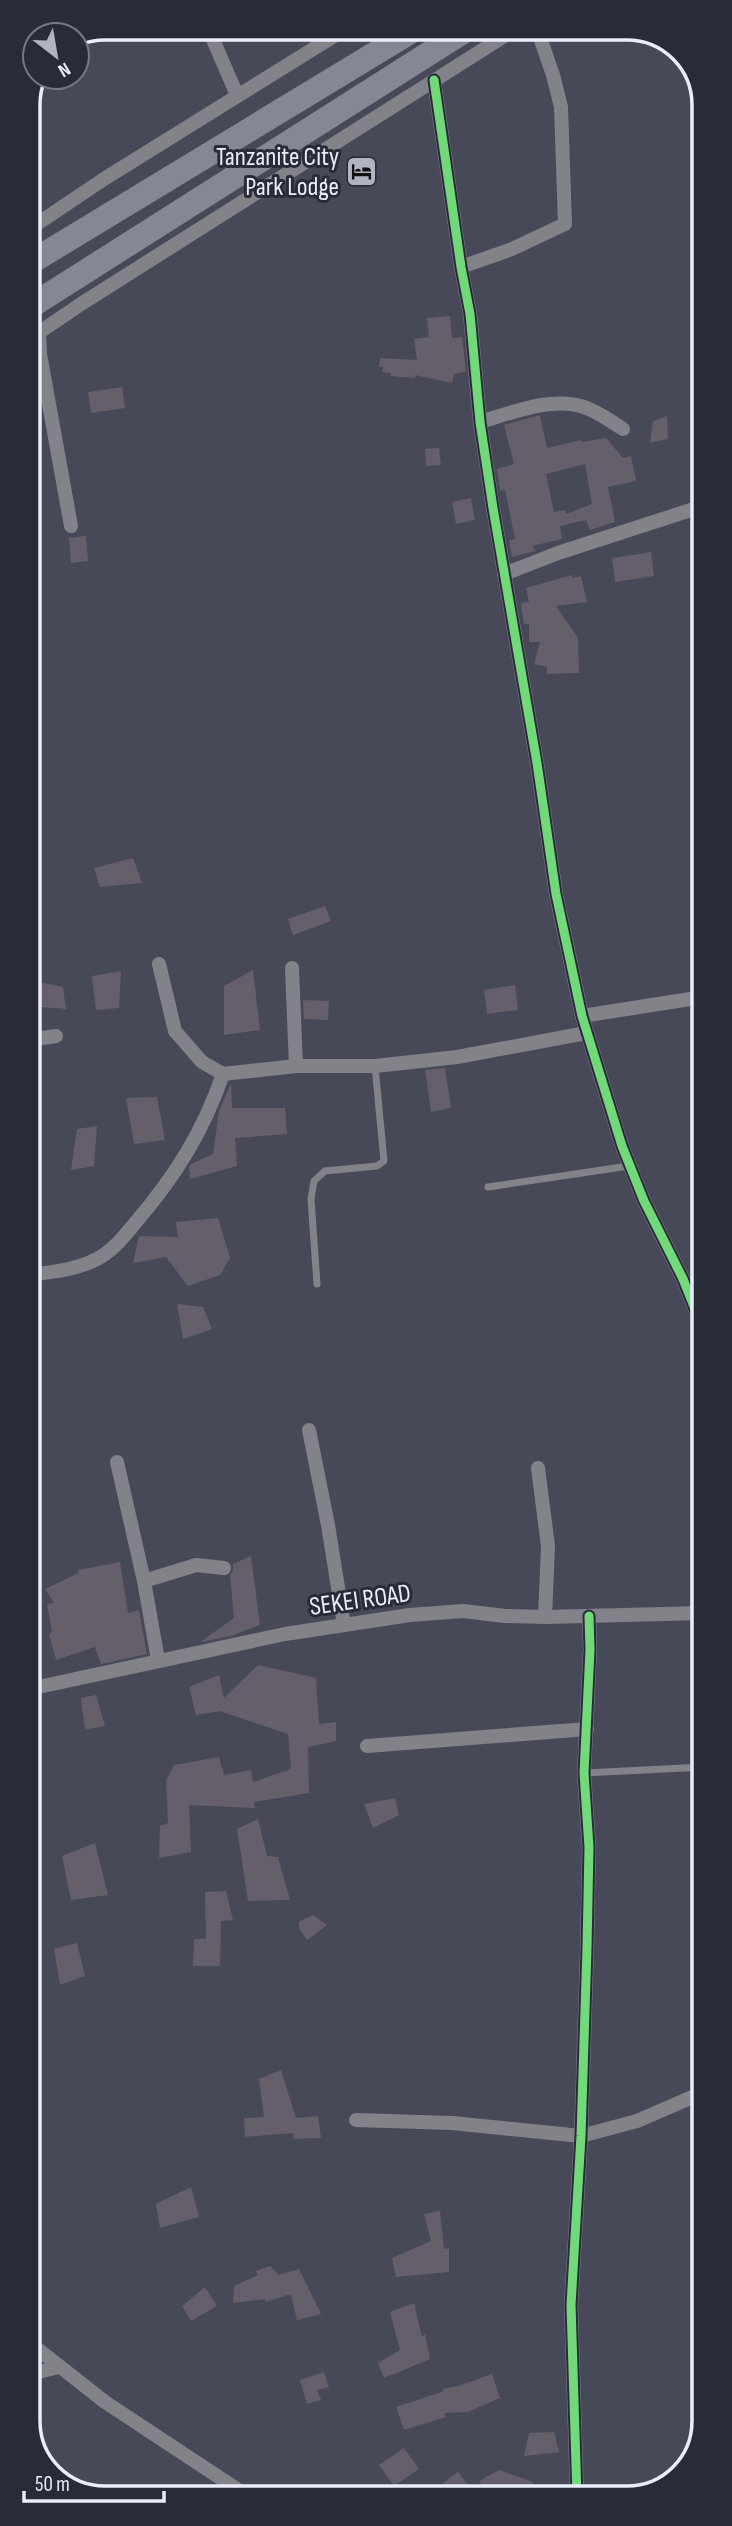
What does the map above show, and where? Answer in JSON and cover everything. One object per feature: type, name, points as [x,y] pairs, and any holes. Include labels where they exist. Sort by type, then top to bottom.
[{"type":"highway","points":[[40,257],[397,40]]},
{"type":"highway","points":[[40,300],[450,40]]},
{"type":"street","points":[[213,40],[237,95]]},
{"type":"street","points":[[40,222],[327,40]]},
{"type":"street","points":[[40,332],[499,40]]},
{"type":"street","points":[[461,267],[512,249],[565,224],[561,107],[541,40]]},
{"type":"street","points":[[434,80],[470,314],[480,422],[556,894],[586,1033],[630,1166],[692,1302]]},
{"type":"street","points":[[40,354],[71,526]]},
{"type":"street","points":[[480,422],[534,407],[557,404],[582,406],[623,429]]},
{"type":"street","points":[[504,574],[558,553],[692,510]]},
{"type":"street","points":[[159,964],[175,1031],[202,1062],[223,1074],[296,1066],[375,1066],[457,1057],[586,1033]]},
{"type":"street","points":[[292,968],[296,1066]]},
{"type":"street","points":[[582,1016],[692,999]]},
{"type":"street","points":[[40,1038],[55,1036]]},
{"type":"street","points":[[40,1273],[99,1259],[118,1243],[160,1194],[183,1161],[210,1111],[223,1074]]},
{"type":"street","points":[[309,1430],[344,1625]]},
{"type":"street","points":[[117,1462],[144,1581],[158,1660]]},
{"type":"street","points":[[538,1468],[548,1546],[545,1617]]},
{"type":"street","points":[[144,1581],[196,1565],[224,1568]]},
{"type":"street","name":"SEKEI ROAD","points":[[40,1687],[285,1634],[410,1615],[463,1611],[545,1617],[692,1613]]},
{"type":"street","points":[[577,2486],[571,2305],[581,2136],[589,1846],[584,1773],[589,1616]]},
{"type":"street","points":[[367,1746],[587,1729]]},
{"type":"street","points":[[356,2120],[452,2123],[581,2136],[637,2120],[692,2097]]},
{"type":"street","points":[[40,2351],[116,2409],[232,2486]]},
{"type":"street","points":[[40,2372],[59,2367]]},
{"type":"lane","points":[[317,1284],[311,1199],[314,1181],[325,1171],[377,1166],[384,1161],[375,1066]]},
{"type":"lane","points":[[488,1187],[630,1166]]},
{"type":"lane","points":[[584,1773],[692,1768]]},
{"type":"building","points":[[450,316],[452,338],[462,337],[466,371],[454,374],[452,383],[415,375],[415,378],[390,376],[391,373],[382,372],[383,367],[379,367],[380,358],[417,360],[414,339],[429,337],[427,318]]},
{"type":"building","points":[[122,387],[125,408],[91,413],[88,392]]},
{"type":"building","points":[[540,415],[547,448],[581,440],[606,438],[623,458],[631,456],[636,481],[608,487],[615,522],[590,530],[586,520],[560,526],[562,539],[532,546],[536,551],[512,557],[509,540],[515,539],[505,490],[500,491],[497,469],[514,464],[504,425]],"holes":[[[585,464],[592,504],[566,514],[565,510],[554,512],[546,474]]]},
{"type":"building","points":[[667,416],[668,439],[650,443],[653,421]]},
{"type":"building","points":[[439,448],[441,465],[426,466],[425,449]]},
{"type":"building","points":[[471,498],[475,520],[456,524],[452,502]]},
{"type":"building","points":[[86,536],[88,561],[71,563],[69,538]]},
{"type":"building","points":[[651,552],[654,576],[615,582],[612,558]]},
{"type":"building","points":[[572,575],[572,578],[581,576],[587,602],[556,606],[578,638],[579,673],[547,674],[547,667],[534,664],[540,642],[529,642],[529,624],[524,624],[521,603],[529,602],[526,588]]},
{"type":"building","points":[[133,858],[142,883],[100,887],[94,868]]},
{"type":"building","points":[[325,906],[331,921],[293,935],[288,919]]},
{"type":"building","points":[[253,970],[260,1030],[224,1035],[224,986]]},
{"type":"building","points":[[121,971],[119,1008],[96,1010],[92,976]]},
{"type":"building","points":[[40,982],[63,987],[66,1009],[40,1007]]},
{"type":"building","points":[[515,985],[518,1010],[487,1014],[484,990]]},
{"type":"building","points":[[303,1000],[329,1001],[328,1020],[304,1019]]},
{"type":"building","points":[[445,1068],[451,1108],[431,1112],[425,1070]]},
{"type":"building","points":[[231,1083],[232,1108],[285,1108],[287,1134],[235,1138],[237,1166],[190,1179],[191,1164],[213,1154],[219,1111]]},
{"type":"building","points":[[157,1097],[165,1140],[134,1144],[126,1098]]},
{"type":"building","points":[[97,1126],[94,1166],[71,1170],[77,1129]]},
{"type":"building","points":[[218,1218],[230,1258],[220,1275],[188,1286],[166,1257],[133,1263],[139,1236],[178,1237],[176,1222]]},
{"type":"building","points":[[177,1304],[203,1307],[212,1329],[183,1339]]},
{"type":"building","points":[[251,1556],[260,1625],[231,1636],[200,1642],[234,1618],[230,1575],[233,1564]]},
{"type":"building","points":[[120,1562],[128,1613],[139,1610],[147,1654],[101,1664],[95,1647],[56,1660],[49,1634],[52,1632],[47,1604],[54,1603],[45,1589],[79,1573],[78,1570]]},
{"type":"building","points":[[258,1665],[316,1678],[319,1724],[336,1722],[336,1741],[308,1747],[309,1793],[254,1802],[255,1808],[189,1805],[191,1852],[159,1858],[160,1826],[168,1823],[166,1781],[174,1765],[219,1757],[224,1775],[251,1770],[253,1782],[291,1769],[288,1734],[220,1711],[196,1715],[189,1687],[219,1675],[224,1698]]},
{"type":"building","points":[[96,1695],[105,1726],[85,1730],[81,1698]]},
{"type":"building","points":[[395,1798],[399,1815],[373,1828],[364,1804]]},
{"type":"building","points":[[258,1819],[267,1856],[278,1857],[290,1900],[248,1901],[237,1829]]},
{"type":"building","points":[[95,1843],[108,1895],[71,1900],[62,1856]]},
{"type":"building","points":[[226,1891],[233,1920],[221,1921],[220,1966],[193,1966],[194,1939],[206,1939],[205,1892]]},
{"type":"building","points":[[313,1915],[327,1925],[307,1940],[299,1928],[299,1922]]},
{"type":"building","points":[[77,1943],[85,1976],[60,1985],[54,1949]]},
{"type":"building","points":[[281,2070],[296,2118],[318,2116],[321,2138],[294,2139],[293,2133],[245,2137],[244,2118],[264,2117],[259,2079]]},
{"type":"building","points":[[191,2187],[199,2217],[160,2228],[156,2204]]},
{"type":"building","points":[[440,2211],[444,2249],[449,2248],[449,2272],[396,2277],[392,2258],[431,2241],[424,2214]]},
{"type":"building","points":[[270,2266],[279,2275],[299,2269],[321,2314],[297,2320],[291,2294],[266,2302],[265,2299],[233,2303],[234,2286],[258,2275],[256,2271]]},
{"type":"building","points":[[205,2287],[217,2306],[191,2321],[182,2306]]},
{"type":"building","points":[[414,2303],[430,2359],[384,2378],[378,2363],[400,2350],[390,2312]]},
{"type":"building","points":[[324,2372],[329,2387],[317,2390],[321,2400],[307,2404],[300,2380]]},
{"type":"building","points":[[492,2374],[500,2398],[468,2412],[444,2413],[446,2417],[404,2430],[396,2407]]},
{"type":"building","points":[[554,2432],[559,2452],[524,2456],[529,2433]]},
{"type":"building","points":[[404,2448],[419,2469],[394,2486],[379,2465]]},
{"type":"building","points":[[499,2470],[533,2482],[533,2486],[482,2486],[479,2481]]},
{"type":"building","points":[[458,2472],[469,2486],[445,2486],[443,2483]]},
{"type":"cycle path","points":[[434,80],[470,314],[480,422],[556,894],[582,1016],[622,1146],[644,1201],[692,1302]]},
{"type":"cycle path","points":[[577,2486],[571,2305],[581,2136],[587,1948],[589,1847],[584,1773],[589,1616]]},
{"type":"place","name":"Tanzanite City Park Lodge","points":[[362,171]]}]
